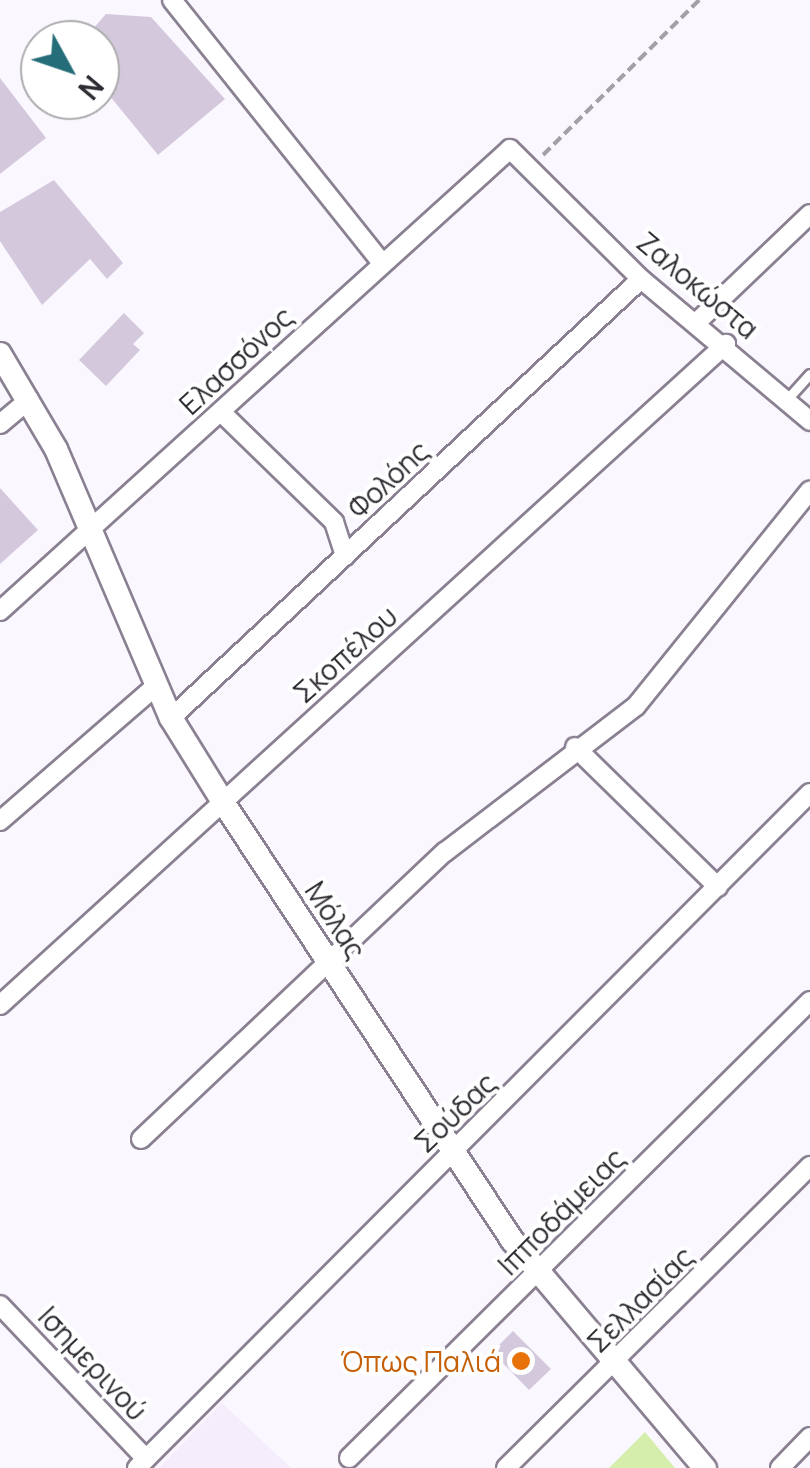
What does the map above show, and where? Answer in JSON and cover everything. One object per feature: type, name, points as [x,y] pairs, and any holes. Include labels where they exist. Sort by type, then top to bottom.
[{"type":"street","points":[[172,0],[382,263]]},
{"type":"street","name":"Ελασσόνος","points":[[0,611],[510,149]]},
{"type":"street","name":"Ζαλοκώστα","points":[[510,149],[533,165],[641,279],[790,397],[810,421]]},
{"type":"street","points":[[698,322],[810,214]]},
{"type":"street","name":"Φολόης","points":[[171,718],[641,279]]},
{"type":"street","name":"Σκοπέλου","points":[[0,1005],[726,344]]},
{"type":"street","name":"Μόλας","points":[[0,354],[28,400],[92,530],[171,718],[224,802],[452,1152],[538,1273],[705,1468]]},
{"type":"street","points":[[0,424],[28,400]]},
{"type":"street","points":[[221,412],[334,522],[346,556]]},
{"type":"street","points":[[142,1139],[327,961],[575,747],[653,689],[810,490]]},
{"type":"street","points":[[0,821],[158,684]]},
{"type":"street","points":[[575,747],[718,887]]},
{"type":"street","name":"Σούδας","points":[[141,1464],[810,794]]},
{"type":"street","name":"Ιπποδάμειας","points":[[349,1458],[810,1001]]},
{"type":"street","name":"Σελλασίας","points":[[506,1468],[615,1364],[810,1166]]},
{"type":"street","name":"Ισημερινού","points":[[0,1304],[141,1464]]},
{"type":"street","points":[[780,1468],[810,1437]]},
{"type":"lane","points":[[790,397],[810,374]]},
{"type":"path","points":[[533,165],[699,0]]},
{"type":"shaded area","points":[[222,1403],[291,1468],[159,1468]]},
{"type":"green space","points":[[645,1432],[675,1468],[609,1468]]},
{"type":"building","points":[[106,14],[151,17],[225,99],[158,155],[120,108],[120,20],[101,20]]},
{"type":"building","points":[[0,78],[20,104],[20,120],[32,120],[46,138],[0,174]]},
{"type":"building","points":[[54,180],[123,263],[107,279],[90,259],[42,305],[0,241],[0,212]]},
{"type":"building","points":[[124,313],[144,333],[133,344],[140,350],[106,386],[79,360]]},
{"type":"building","points":[[0,488],[38,530],[0,564]]},
{"type":"building","name":"Όπως Παλιά","points":[[513,1331],[551,1369],[529,1390],[492,1352]]},
{"type":"place","name":"Όπως Παλιά","points":[[521,1361]]}]
